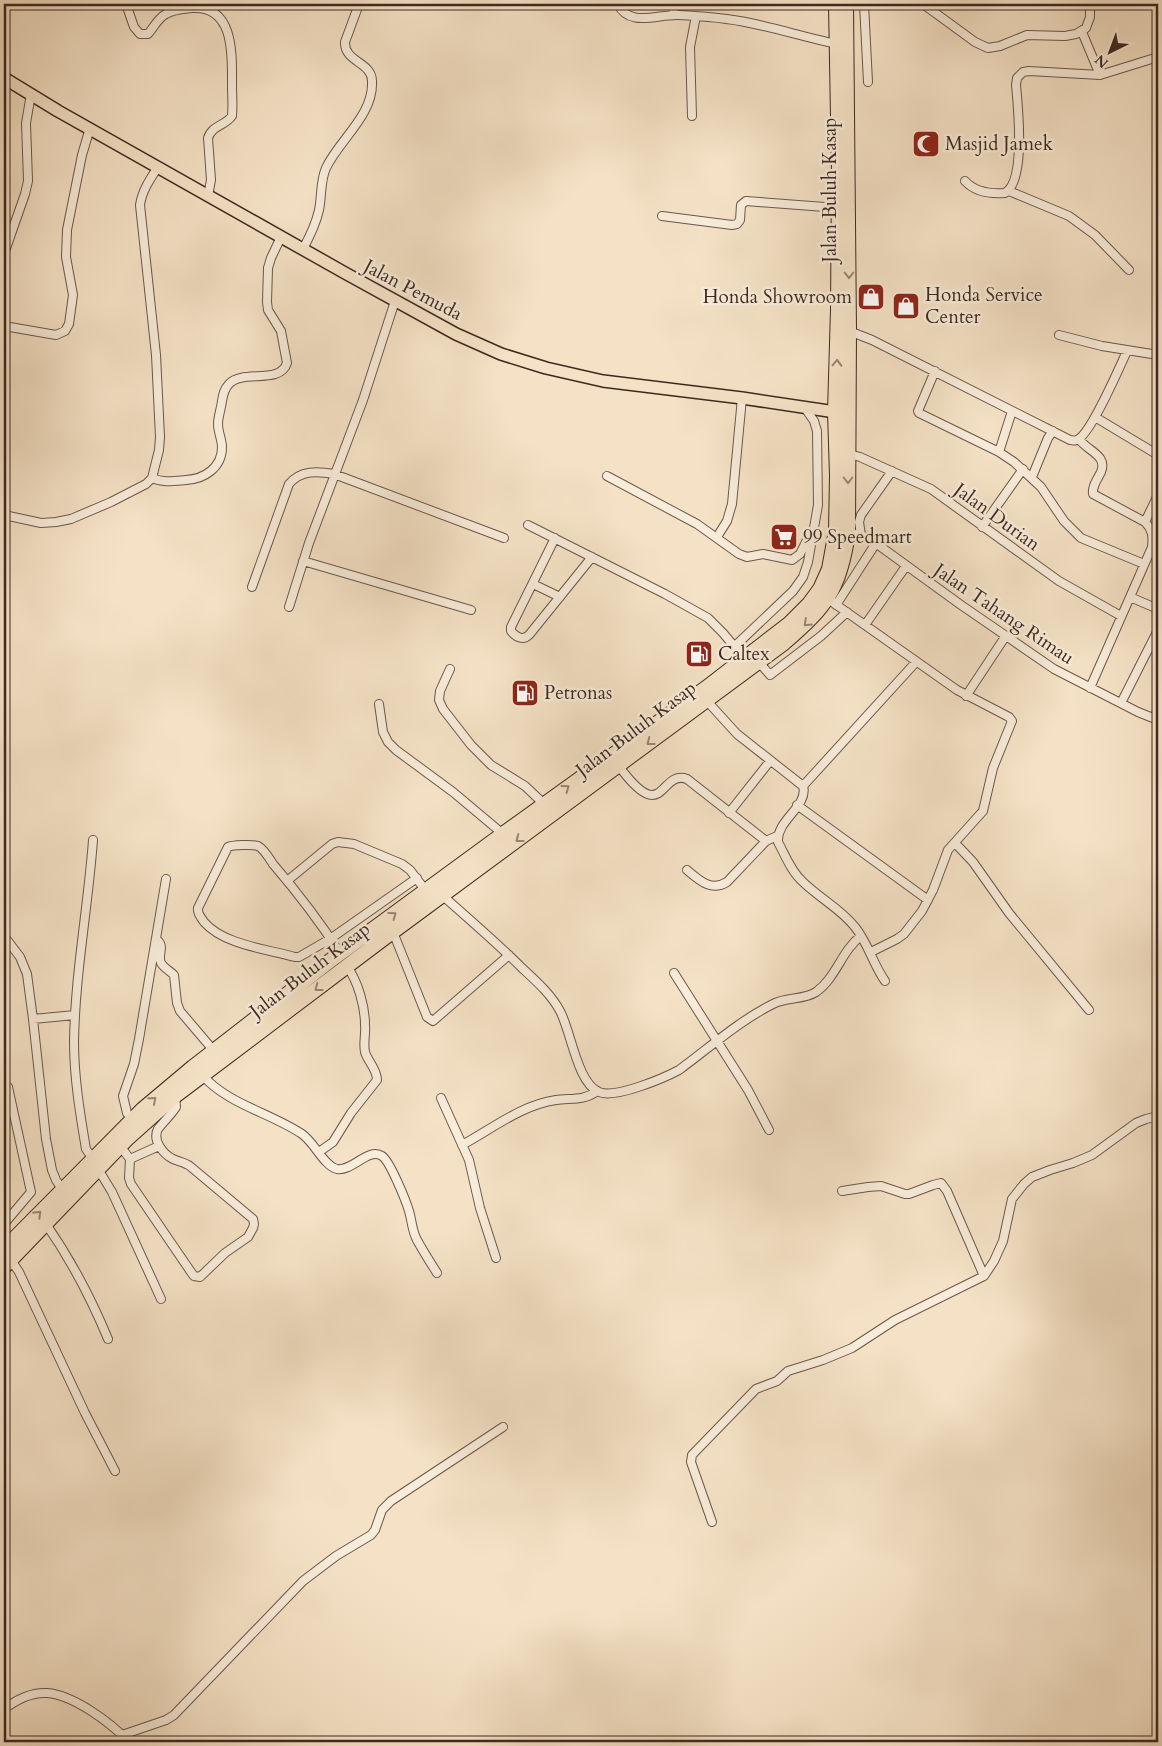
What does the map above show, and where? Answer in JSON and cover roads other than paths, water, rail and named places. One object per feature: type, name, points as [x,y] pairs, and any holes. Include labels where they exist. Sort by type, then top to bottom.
[{"type":"highway","name":"Jalan Buluh Kasap","points":[[6,1259],[14,1238],[62,1189],[120,1146],[175,1096],[366,952],[784,643],[832,602],[845,554],[848,533],[849,454],[842,413],[836,4]]},
{"type":"highway","name":"Jalan Buluh Kasap","points":[[6,1259],[46,1224],[132,1120],[159,1095],[357,940],[698,693],[790,623],[820,589],[848,533],[837,476],[849,332],[846,4]]},
{"type":"highway","points":[[357,940],[356,946],[360,952],[366,952]]},
{"type":"highway","points":[[335,957],[344,969]]},
{"type":"main road","name":"Jalan Pemuda","points":[[4,78],[395,301],[456,334],[521,362],[570,375],[603,381],[742,398],[842,413]]},
{"type":"street","points":[[126,4],[134,27],[140,34],[144,35],[152,30],[161,18],[172,11],[214,8],[223,22],[233,59],[232,110],[231,118],[214,128],[208,138],[211,180],[208,196]]},
{"type":"street","points":[[304,249],[320,208],[324,174],[332,158],[364,112],[372,91],[372,78],[369,70],[353,59],[345,48],[345,42],[358,4]]},
{"type":"street","points":[[618,4],[627,14],[634,17],[654,18],[674,14],[751,23],[837,44]]},
{"type":"street","points":[[673,4],[674,14]]},
{"type":"street","points":[[864,4],[868,82]]},
{"type":"street","points":[[924,4],[975,42],[988,48],[1000,46],[1027,35],[1065,36],[1082,32],[1086,28],[1090,17],[1090,4]]},
{"type":"street","points":[[692,116],[690,47],[696,16]]},
{"type":"street","points":[[1082,32],[1100,75]]},
{"type":"street","points":[[1009,191],[1014,181],[1020,142],[1016,85],[1022,72],[1100,75],[1158,57]]},
{"type":"street","points":[[4,254],[28,181],[26,123],[31,94]]},
{"type":"street","points":[[4,326],[56,335],[65,331],[69,324],[73,295],[66,257],[67,230],[82,155],[90,128]]},
{"type":"street","points":[[4,515],[41,523],[70,519],[112,502],[146,484],[152,478],[159,450],[160,437],[156,356],[140,205],[145,188],[158,167]]},
{"type":"street","points":[[965,181],[977,190],[1000,194],[1009,191],[1069,216],[1095,235],[1129,270]]},
{"type":"street","points":[[662,216],[737,224],[740,220],[741,205],[746,201],[838,208]]},
{"type":"street","points":[[152,478],[164,482],[196,479],[205,476],[221,456],[222,446],[218,424],[226,387],[236,378],[274,374],[286,368],[287,364],[281,331],[268,310],[267,302],[268,268],[273,252],[281,237]]},
{"type":"street","points":[[289,607],[334,474],[363,400],[395,301]]},
{"type":"street","points":[[849,332],[872,340],[1075,441],[1079,439],[1095,417],[1127,350]]},
{"type":"street","points":[[1059,335],[1158,355]]},
{"type":"street","points":[[935,371],[918,411],[919,413],[999,452],[1022,469],[1041,487],[1064,521],[1076,534],[1086,541],[1144,564]]},
{"type":"street","points":[[717,537],[727,521],[732,504],[742,398]]},
{"type":"street","points":[[734,646],[793,591],[803,577],[808,562],[818,505],[817,431],[814,422],[805,408]]},
{"type":"street","points":[[999,452],[1012,411]]},
{"type":"street","points":[[1095,417],[1158,455]]},
{"type":"street","points":[[1032,477],[1045,444],[1053,431]]},
{"type":"street","points":[[1079,439],[1083,445],[1102,459],[1103,464],[1093,487],[1093,494],[1146,522],[1150,526],[1153,535],[1152,547],[1090,688]]},
{"type":"street","name":"Jalan Durian","points":[[849,454],[860,457],[928,488],[1067,586],[1121,616]]},
{"type":"street","points":[[982,527],[1022,469]]},
{"type":"street","points":[[252,587],[289,484],[304,474],[316,471],[334,474],[504,538]]},
{"type":"street","points":[[848,533],[859,522],[861,515],[892,471]]},
{"type":"street","points":[[607,476],[698,524],[728,547],[747,557],[764,554],[792,560],[800,554],[814,526]]},
{"type":"street","points":[[1146,522],[1158,495]]},
{"type":"street","points":[[528,525],[665,594],[708,618],[744,658]]},
{"type":"street","name":"Jalan Tahang Rimau","points":[[848,533],[876,543],[1054,669],[1156,719]]},
{"type":"street","points":[[555,538],[511,628],[513,634],[521,638],[529,636],[592,557]]},
{"type":"street","points":[[870,952],[897,939],[914,923],[928,900],[948,850],[983,811],[990,776],[996,758],[1013,724],[1009,717],[966,696],[832,602],[876,543]]},
{"type":"street","points":[[303,561],[471,610]]},
{"type":"street","points":[[865,625],[906,566]]},
{"type":"street","points":[[533,584],[560,596]]},
{"type":"street","points":[[1130,597],[1158,609]]},
{"type":"street","points":[[758,661],[770,675],[821,636],[847,612]]},
{"type":"street","points":[[1122,704],[1158,630]]},
{"type":"street","points":[[966,696],[1005,636]]},
{"type":"street","points":[[803,786],[916,662]]},
{"type":"street","points":[[450,669],[440,691],[439,700],[443,709],[471,745],[492,766],[525,786],[544,804]]},
{"type":"street","points":[[706,700],[737,734],[803,786],[804,793],[782,826],[777,836],[778,842],[797,876],[848,918],[861,936],[885,981]]},
{"type":"street","points":[[379,704],[383,732],[388,742],[453,792],[502,834]]},
{"type":"street","points":[[1156,719],[1158,709]]},
{"type":"street","points":[[729,812],[770,761]]},
{"type":"street","points":[[618,765],[637,788],[646,794],[657,795],[680,776],[687,779],[766,841]]},
{"type":"street","points":[[797,805],[928,900]]},
{"type":"street","points":[[687,870],[707,885],[714,887],[722,885],[766,841],[777,836]]},
{"type":"street","points":[[92,840],[90,881],[75,1015],[74,1045],[81,1116],[86,1149],[112,1192],[161,1299]]},
{"type":"street","points":[[287,881],[332,844],[338,842],[354,844],[402,864],[410,870],[426,891]]},
{"type":"street","points":[[955,843],[973,862],[1009,913],[1089,1010]]},
{"type":"street","points":[[335,957],[330,939],[261,848],[257,846],[230,846],[222,858],[198,912],[209,927],[227,938],[295,957],[299,957],[330,939],[417,878]]},
{"type":"street","points":[[132,1120],[127,1113],[123,1096],[134,1064],[166,878]]},
{"type":"street","points":[[443,896],[544,989],[558,1008],[585,1078],[597,1091],[602,1093],[611,1093],[655,1081],[679,1070],[772,1004],[783,999],[806,996],[816,992],[836,968],[848,948],[861,936]]},
{"type":"street","points":[[393,932],[426,1017],[433,1021],[509,955]]},
{"type":"street","points":[[4,936],[20,957],[27,974],[46,1139],[52,1170],[62,1189]]},
{"type":"street","points":[[156,939],[162,945],[160,961],[174,975],[177,1003],[180,1011],[214,1051]]},
{"type":"street","points":[[319,1152],[333,1142],[351,1113],[377,1080],[373,1066],[364,1049],[365,1020],[359,994],[352,973],[344,969]]},
{"type":"street","points":[[674,973],[758,1106],[770,1130]]},
{"type":"street","points":[[33,1019],[75,1015]]},
{"type":"street","points":[[202,1075],[210,1084],[226,1096],[302,1134],[331,1167],[340,1170],[377,1154],[385,1159],[405,1200],[417,1240],[436,1273]]},
{"type":"street","points":[[8,1087],[31,1192],[4,1222],[14,1238]]},
{"type":"street","points":[[462,1145],[508,1118],[536,1105],[556,1100],[585,1098],[597,1091]]},
{"type":"street","points":[[120,1146],[130,1159],[129,1178],[131,1184],[190,1272],[194,1276],[200,1277],[225,1253],[251,1233],[254,1224],[253,1219],[191,1167],[184,1162],[172,1158],[159,1146],[155,1138],[157,1132],[176,1107],[175,1096]]},
{"type":"street","points":[[441,1098],[469,1160],[480,1208],[496,1258]]},
{"type":"street","points":[[712,1522],[691,1462],[692,1455],[756,1389],[777,1381],[788,1370],[823,1360],[852,1348],[894,1320],[984,1276],[994,1261],[1003,1241],[1012,1199],[1024,1184],[1032,1177],[1092,1155],[1136,1124],[1158,1116]]},
{"type":"street","points":[[130,1159],[159,1146]]},
{"type":"street","points":[[842,1191],[881,1186],[909,1194],[941,1183],[947,1191],[984,1276]]},
{"type":"street","points":[[46,1224],[78,1274],[108,1339]]},
{"type":"street","points":[[6,1259],[18,1272],[85,1413],[115,1471]]},
{"type":"street","points":[[122,1735],[166,1720],[174,1715],[303,1582],[336,1556],[371,1535],[375,1530],[382,1510],[390,1501],[503,1427]]},
{"type":"street","points":[[4,1709],[14,1702],[31,1695],[46,1693],[62,1696],[78,1704],[130,1742]]},
{"type":"place","name":"Masjid Jamek","points":[[926,144]]},
{"type":"place","name":"Honda Showroom","points":[[871,297]]},
{"type":"place","name":"Honda Service Center","points":[[906,306]]},
{"type":"place","name":"99 Speedmart","points":[[784,537]]},
{"type":"place","name":"Caltex","points":[[699,654]]},
{"type":"place","name":"Petronas","points":[[525,693]]}]
